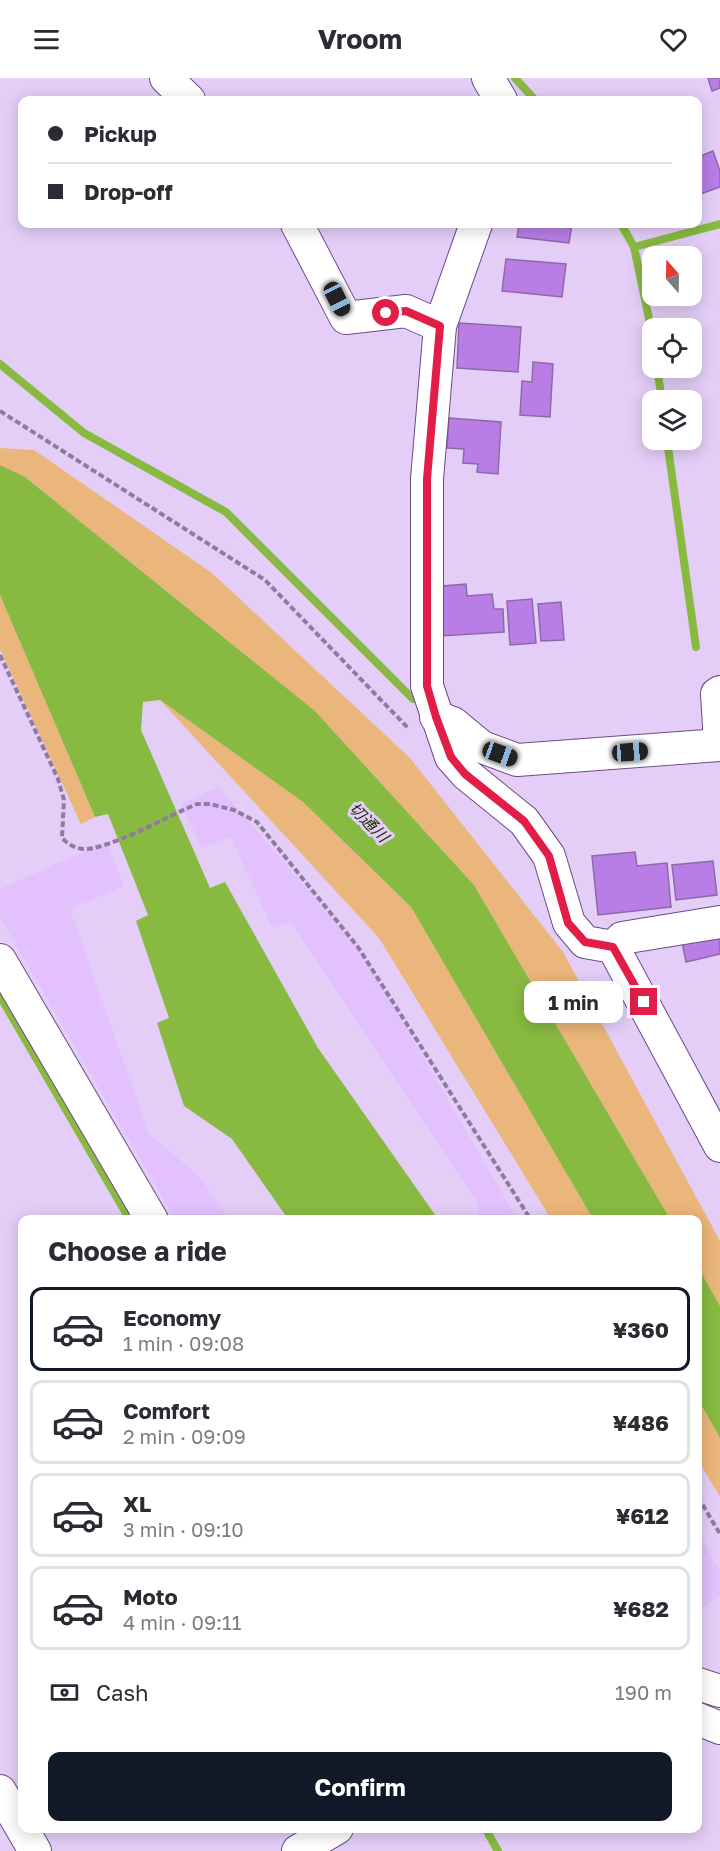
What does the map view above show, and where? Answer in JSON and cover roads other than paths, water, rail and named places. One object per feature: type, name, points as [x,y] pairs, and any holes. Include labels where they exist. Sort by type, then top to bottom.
[{"type":"street","points":[[166,78],[185,96]]},
{"type":"street","points":[[488,78],[499,96]]},
{"type":"street","points":[[299,228],[346,318],[406,311],[440,326]]},
{"type":"street","points":[[475,228],[440,326],[427,479],[427,686],[451,757],[465,774],[524,821],[549,856],[568,923],[585,942],[613,947]]},
{"type":"street","points":[[436,717],[453,723],[482,747],[517,760],[720,744],[717,694],[720,693]]},
{"type":"street","points":[[613,947],[622,938],[720,922]]},
{"type":"street","points":[[613,947],[720,1146]]},
{"type":"street","points":[[0,960],[149,1215]]},
{"type":"street","points":[[702,1685],[720,1691]]},
{"type":"street","points":[[702,1721],[720,1728]]},
{"type":"street","points":[[0,1791],[18,1822]]},
{"type":"street","points":[[24,1833],[35,1851]]},
{"type":"street","points":[[298,1851],[329,1833]]},
{"type":"water","name":"切通川","points":[[0,465],[25,477],[315,711],[474,885],[668,1215],[591,1215],[411,907],[303,802],[160,700],[143,702],[141,730],[210,888],[225,882],[318,1048],[435,1215],[285,1215],[232,1139],[184,1106],[157,1023],[169,1018],[136,921],[148,915],[108,814],[95,817],[0,595]]},
{"type":"water","points":[[702,1274],[720,1306],[720,1438],[702,1406]]},
{"type":"waterway","points":[[515,78],[531,96]]},
{"type":"waterway","points":[[623,228],[634,247],[720,224]]},
{"type":"waterway","points":[[634,247],[649,318]]},
{"type":"waterway","points":[[0,364],[84,433],[226,512],[413,699]]},
{"type":"waterway","points":[[659,378],[660,390]]},
{"type":"waterway","points":[[668,450],[696,647]]},
{"type":"waterway","points":[[0,996],[127,1215]]},
{"type":"waterway","points":[[488,1833],[498,1851]]}]
